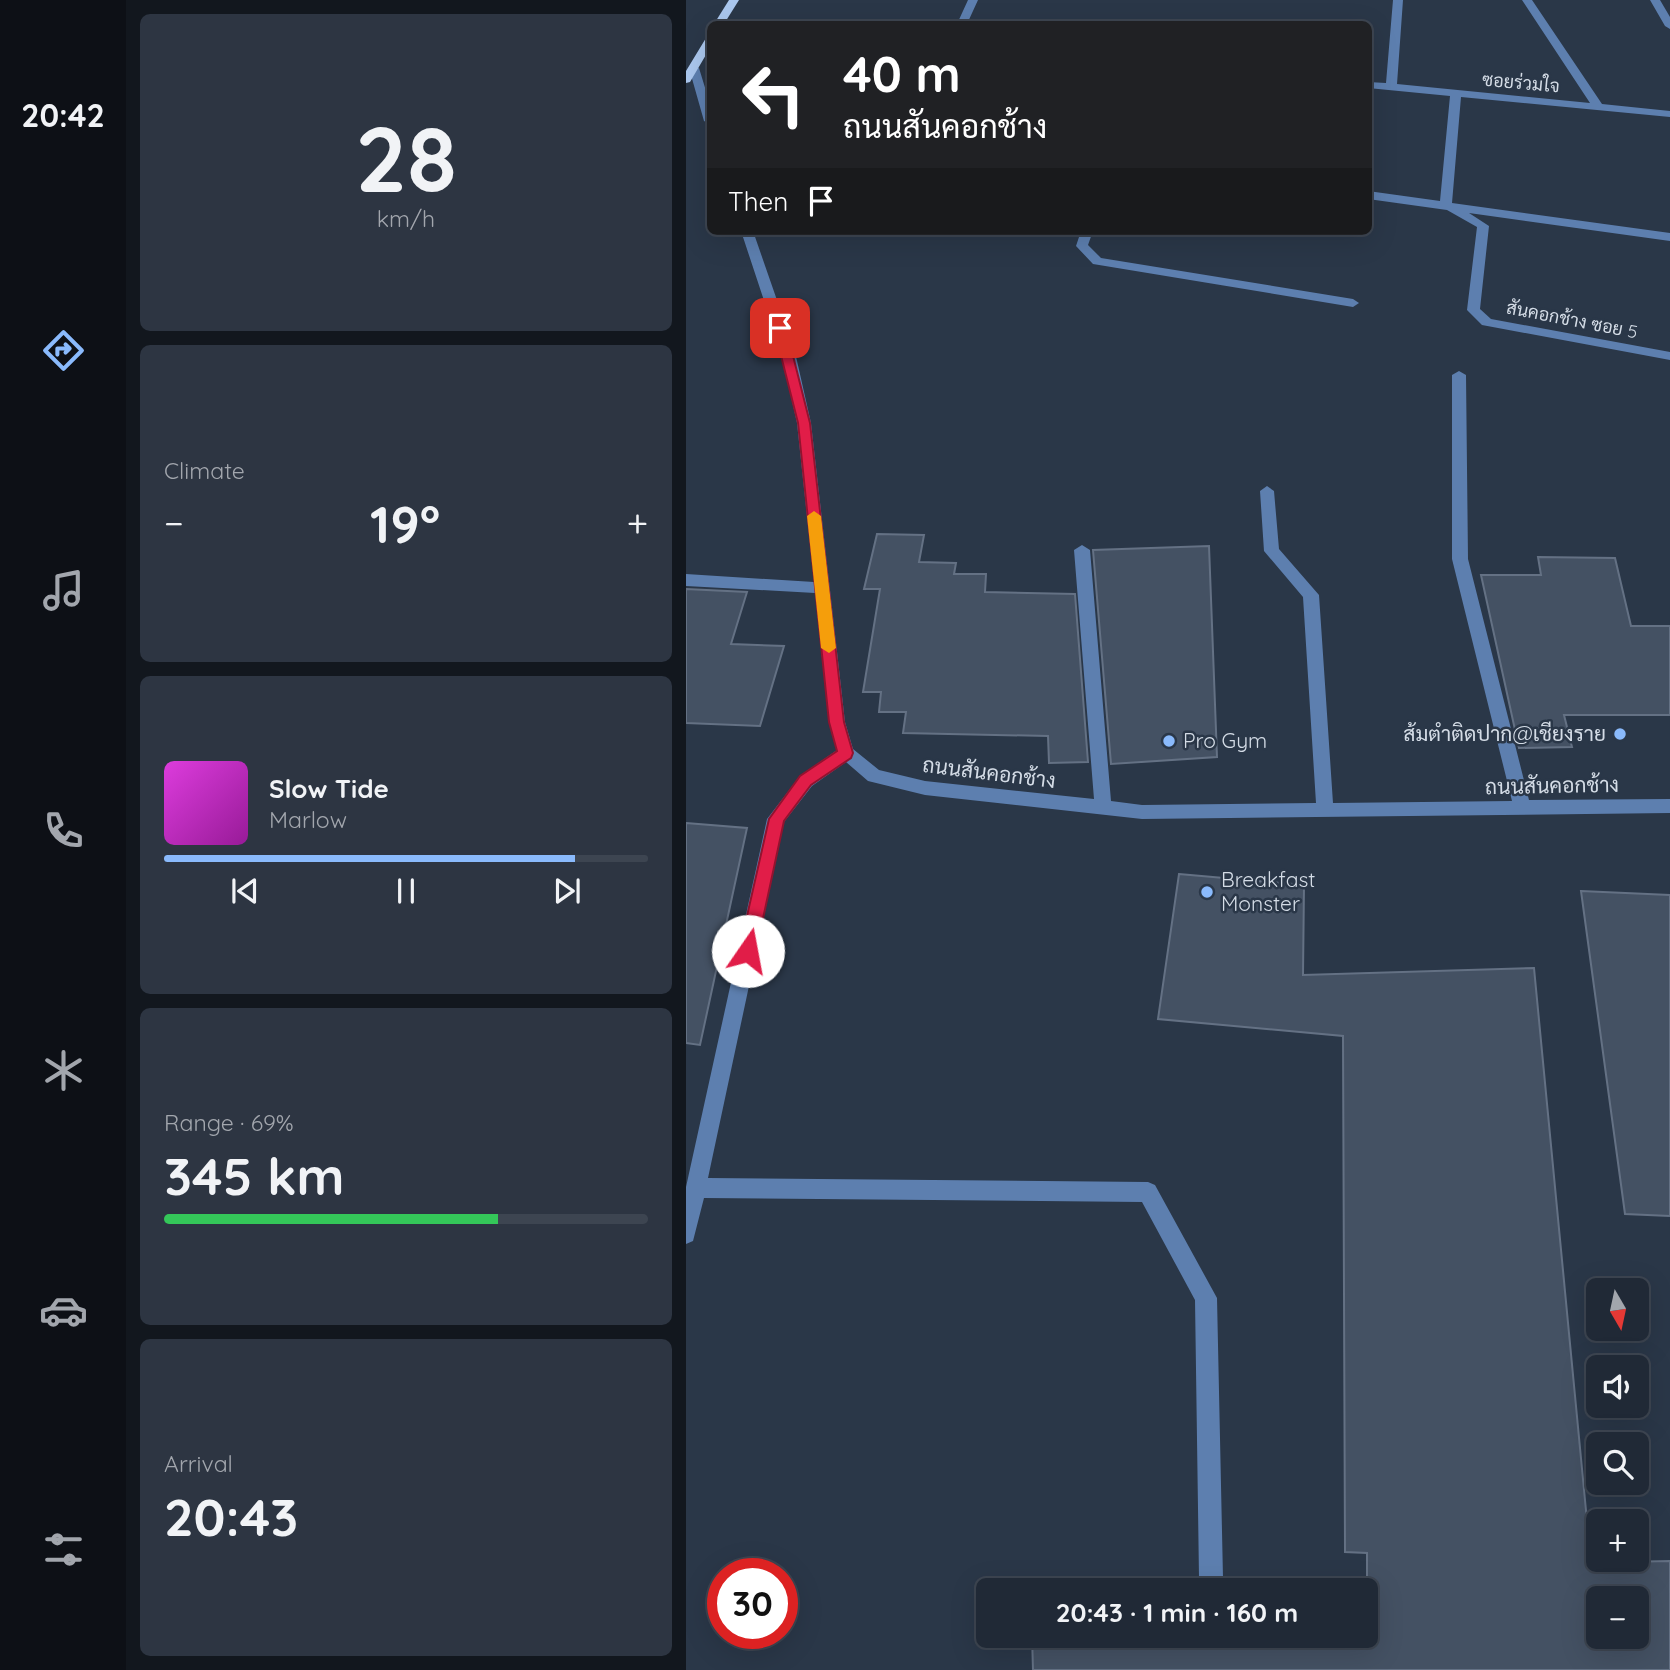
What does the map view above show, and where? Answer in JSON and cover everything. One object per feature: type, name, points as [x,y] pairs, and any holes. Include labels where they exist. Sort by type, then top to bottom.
[{"type":"main road","points":[[721,21],[734,0]]},
{"type":"main road","points":[[690,67],[707,44]]},
{"type":"street","points":[[963,21],[973,0]]},
{"type":"street","points":[[1391,87],[1398,0]]},
{"type":"street","points":[[1527,0],[1599,108]]},
{"type":"street","points":[[1655,0],[1670,26]]},
{"type":"street","points":[[690,67],[692,82],[707,114]]},
{"type":"street","name":"ซอยร่วมใจ","points":[[1372,85],[1670,114]]},
{"type":"street","points":[[1446,204],[1455,94]]},
{"type":"street","points":[[1372,195],[1670,237]]},
{"type":"street","name":"สันคอกช้าง ซอย 5","points":[[1446,204],[1483,226],[1474,310],[1487,322],[1670,356]]},
{"type":"street","points":[[686,1234],[776,819],[806,781],[846,753],[837,722],[804,423],[788,352],[748,235]]},
{"type":"street","points":[[1086,235],[1082,246],[1097,261],[1353,303]]},
{"type":"street","points":[[1459,375],[1460,559],[1522,807]]},
{"type":"street","points":[[1267,491],[1272,551],[1311,596],[1325,810]]},
{"type":"street","points":[[1082,550],[1103,808]]},
{"type":"street","points":[[686,580],[822,588]]},
{"type":"street","name":"ถนนสันคอกช้าง","points":[[846,753],[874,776],[925,788],[1142,813],[1670,806]]},
{"type":"street","points":[[696,1188],[1148,1192],[1206,1298],[1211,1578]]},
{"type":"building","points":[[877,534],[924,535],[919,562],[956,563],[954,574],[986,574],[985,592],[1075,594],[1088,762],[1049,763],[1048,736],[903,733],[906,712],[879,712],[881,692],[863,692],[880,589],[864,589]]},
{"type":"building","points":[[1209,546],[1217,757],[1111,764],[1093,550]]},
{"type":"building","points":[[1538,557],[1615,558],[1631,626],[1670,626],[1670,715],[1564,715],[1572,747],[1519,748],[1481,575],[1541,575]]},
{"type":"building","points":[[686,589],[747,592],[731,644],[784,646],[760,726],[686,723]]},
{"type":"building","points":[[686,823],[747,828],[700,1045],[686,1043]]},
{"type":"building","points":[[1179,874],[1304,885],[1303,975],[1534,968],[1586,1511],[1586,1572],[1649,1572],[1649,1561],[1670,1561],[1670,1670],[1033,1670],[1032,1648],[1378,1648],[1378,1578],[1367,1578],[1367,1553],[1345,1552],[1343,1036],[1158,1019]]},
{"type":"building","points":[[1581,891],[1670,895],[1670,1216],[1625,1214]]},
{"type":"slow traffic","points":[[814,516],[829,648]]},
{"type":"place","name":"ส้มตำติดปาก@เชียงราย","points":[[1620,734]]},
{"type":"place","name":"Pro Gym","points":[[1169,741]]},
{"type":"place","name":"Breakfast Monster","points":[[1207,892]]},
{"type":"route","points":[[748,951],[776,819],[806,781],[846,753],[837,722],[804,423],[780,328]]}]
